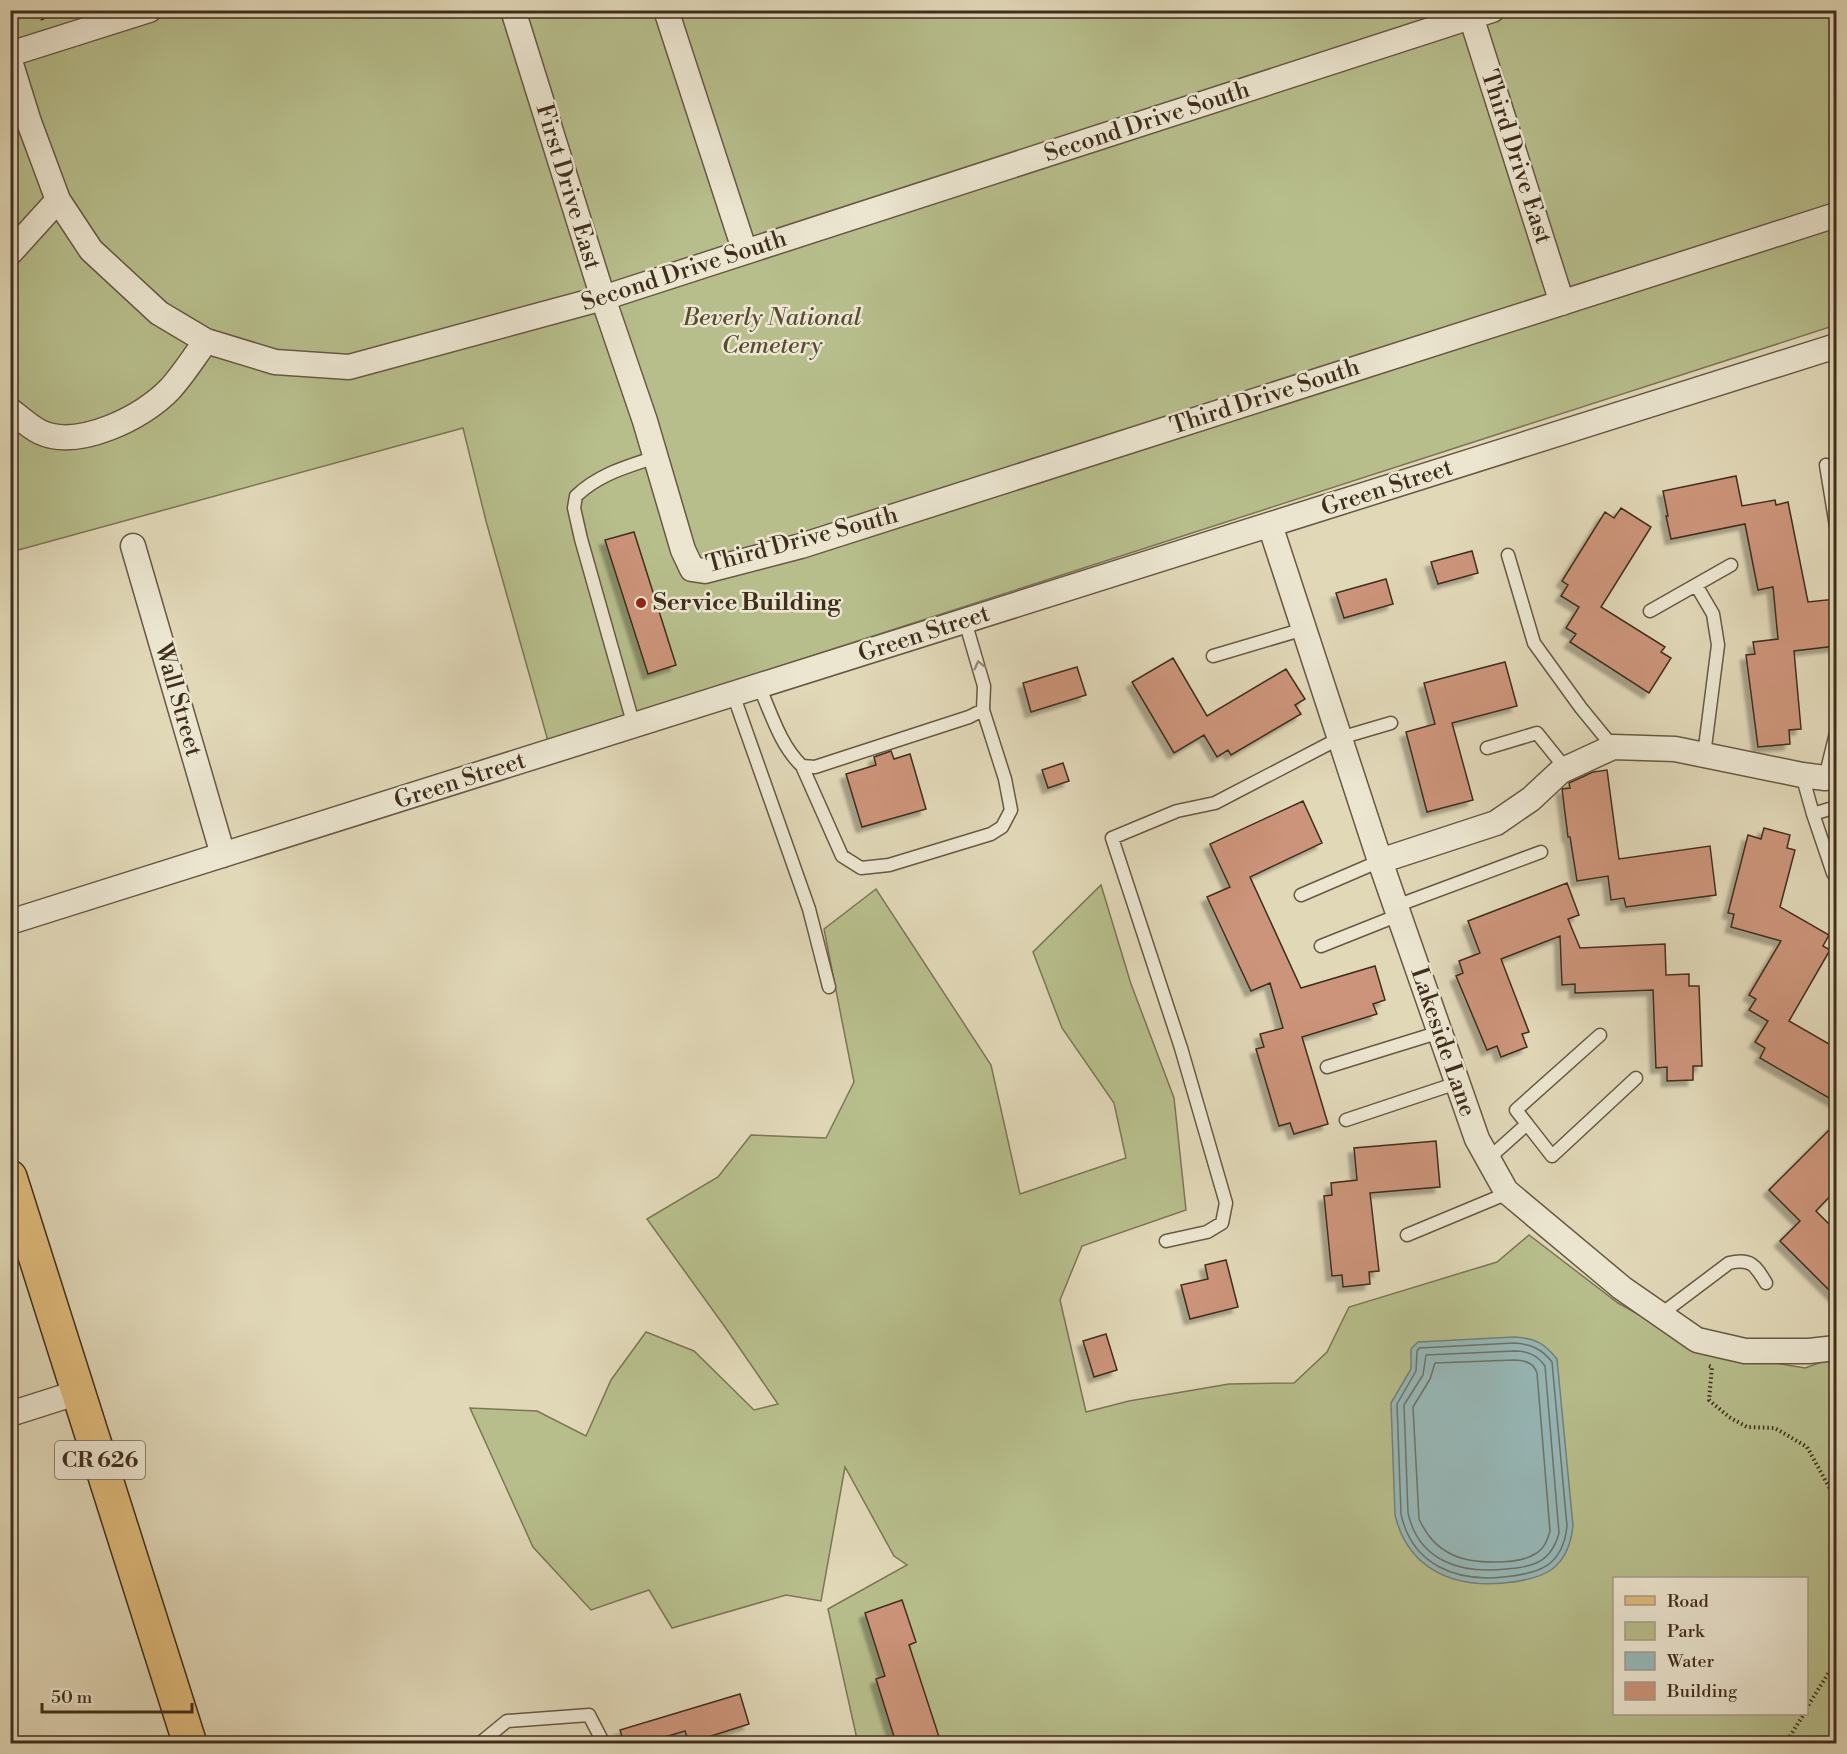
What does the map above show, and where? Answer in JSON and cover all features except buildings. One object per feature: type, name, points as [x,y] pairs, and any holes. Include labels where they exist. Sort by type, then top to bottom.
[{"type":"main road","name":"CR 626","points":[[12,1186],[190,1743]]},
{"type":"street","points":[[10,54],[149,10]]},
{"type":"street","name":"First Drive East","points":[[513,10],[603,298],[656,457],[683,549],[692,568]]},
{"type":"street","points":[[666,10],[745,252]]},
{"type":"street","name":"Second Drive South","points":[[10,61],[29,122],[58,200],[91,250],[159,313],[206,341],[275,362],[348,367],[603,298],[1477,13]]},
{"type":"street","name":"Third Drive East","points":[[1477,13],[1562,303]]},
{"type":"street","points":[[10,253],[58,200]]},
{"type":"street","name":"Third Drive South","points":[[692,568],[705,571],[801,546],[1836,215]]},
{"type":"street","points":[[10,410],[42,433],[52,435],[87,434],[112,429],[144,411],[169,390],[206,341]]},
{"type":"street","name":"Green Street","points":[[10,922],[1836,346]]},
{"type":"street","name":"Lakeside Lane","points":[[1270,525],[1380,861],[1477,1139],[1508,1193],[1622,1288],[1697,1340],[1745,1351],[1809,1351],[1836,1348]]},
{"type":"street","name":"Wall Street","points":[[133,546],[223,855]]},
{"type":"street","points":[[1380,861],[1496,823],[1531,799],[1566,769],[1613,747],[1675,749],[1821,777]]},
{"type":"street","points":[[10,1414],[79,1392]]},
{"type":"lane","points":[[634,726],[574,508],[576,496],[588,484],[603,475],[656,457]]},
{"type":"lane","points":[[1826,465],[1836,526]]},
{"type":"lane","points":[[1508,555],[1534,643],[1581,708],[1613,747]]},
{"type":"lane","points":[[1650,611],[1731,565]]},
{"type":"lane","points":[[1696,585],[1713,614],[1718,645],[1704,755]]},
{"type":"lane","points":[[759,686],[780,734],[793,758],[802,766],[842,856],[861,868],[889,865],[991,834],[1002,827],[1011,810],[1005,780],[983,710],[984,686],[966,621]]},
{"type":"lane","points":[[1213,656],[1304,629]]},
{"type":"lane","points":[[733,694],[809,909],[829,987]]},
{"type":"lane","points":[[802,766],[815,767],[969,717],[983,710]]},
{"type":"lane","points":[[1166,1241],[1207,1232],[1222,1223],[1227,1203],[1181,1048],[1112,838],[1177,811],[1215,804],[1340,738],[1391,723]]},
{"type":"lane","points":[[1487,748],[1537,733],[1566,769]]},
{"type":"lane","points":[[1836,733],[1821,777],[1813,814],[1836,878]]},
{"type":"lane","points":[[1813,814],[1836,807]]},
{"type":"lane","points":[[1321,946],[1398,911],[1541,852]]},
{"type":"lane","points":[[1301,895],[1380,861]]},
{"type":"lane","points":[[1327,1067],[1440,1032]]},
{"type":"lane","points":[[1600,1035],[1516,1110],[1552,1156],[1636,1078]]},
{"type":"lane","points":[[1346,1120],[1458,1083]]},
{"type":"lane","points":[[1488,1159],[1527,1124]]},
{"type":"lane","points":[[1407,1235],[1508,1193]]},
{"type":"lane","points":[[1660,1315],[1729,1263],[1743,1260],[1755,1266],[1766,1283]]},
{"type":"lane","points":[[480,1743],[507,1721],[589,1715],[604,1743]]},
{"type":"path","points":[[10,13],[18,10]]},
{"type":"path","points":[[1702,1362],[1712,1367],[1709,1400],[1730,1417],[1747,1427],[1775,1428],[1807,1447],[1834,1496],[1836,1510]]},
{"type":"path","points":[[1808,1706],[1836,1661]]},
{"type":"path","points":[[1785,1743],[1803,1715]]},
{"type":"green space","name":"Beverly National Cemetery","points":[[11,11],[1836,11],[1836,325],[548,741],[486,521],[463,428],[11,552]]},
{"type":"green space","points":[[1101,885],[1131,984],[1174,1098],[1186,1210],[1082,1246],[1060,1300],[1086,1412],[1129,1401],[1229,1384],[1294,1383],[1327,1352],[1349,1307],[1497,1262],[1529,1235],[1618,1303],[1704,1351],[1805,1368],[1836,1357],[1836,1743],[846,1743],[857,1739],[828,1609],[907,1565],[894,1556],[845,1467],[821,1601],[786,1595],[672,1628],[649,1590],[591,1610],[533,1547],[470,1408],[537,1411],[586,1436],[611,1380],[646,1332],[694,1351],[754,1410],[778,1404],[647,1219],[718,1177],[751,1135],[826,1138],[854,1082],[824,929],[876,889],[991,1065],[1020,1194],[1126,1158],[1114,1103],[1062,1028],[1033,952]]},
{"type":"water","points":[[1514,1337],[1538,1342],[1557,1359],[1573,1526],[1566,1553],[1552,1570],[1531,1579],[1504,1583],[1467,1582],[1435,1571],[1422,1562],[1410,1549],[1401,1534],[1395,1515],[1391,1403],[1411,1369],[1411,1349],[1418,1342]]},
{"type":"place","name":"Service Building","points":[[641,603]]}]
